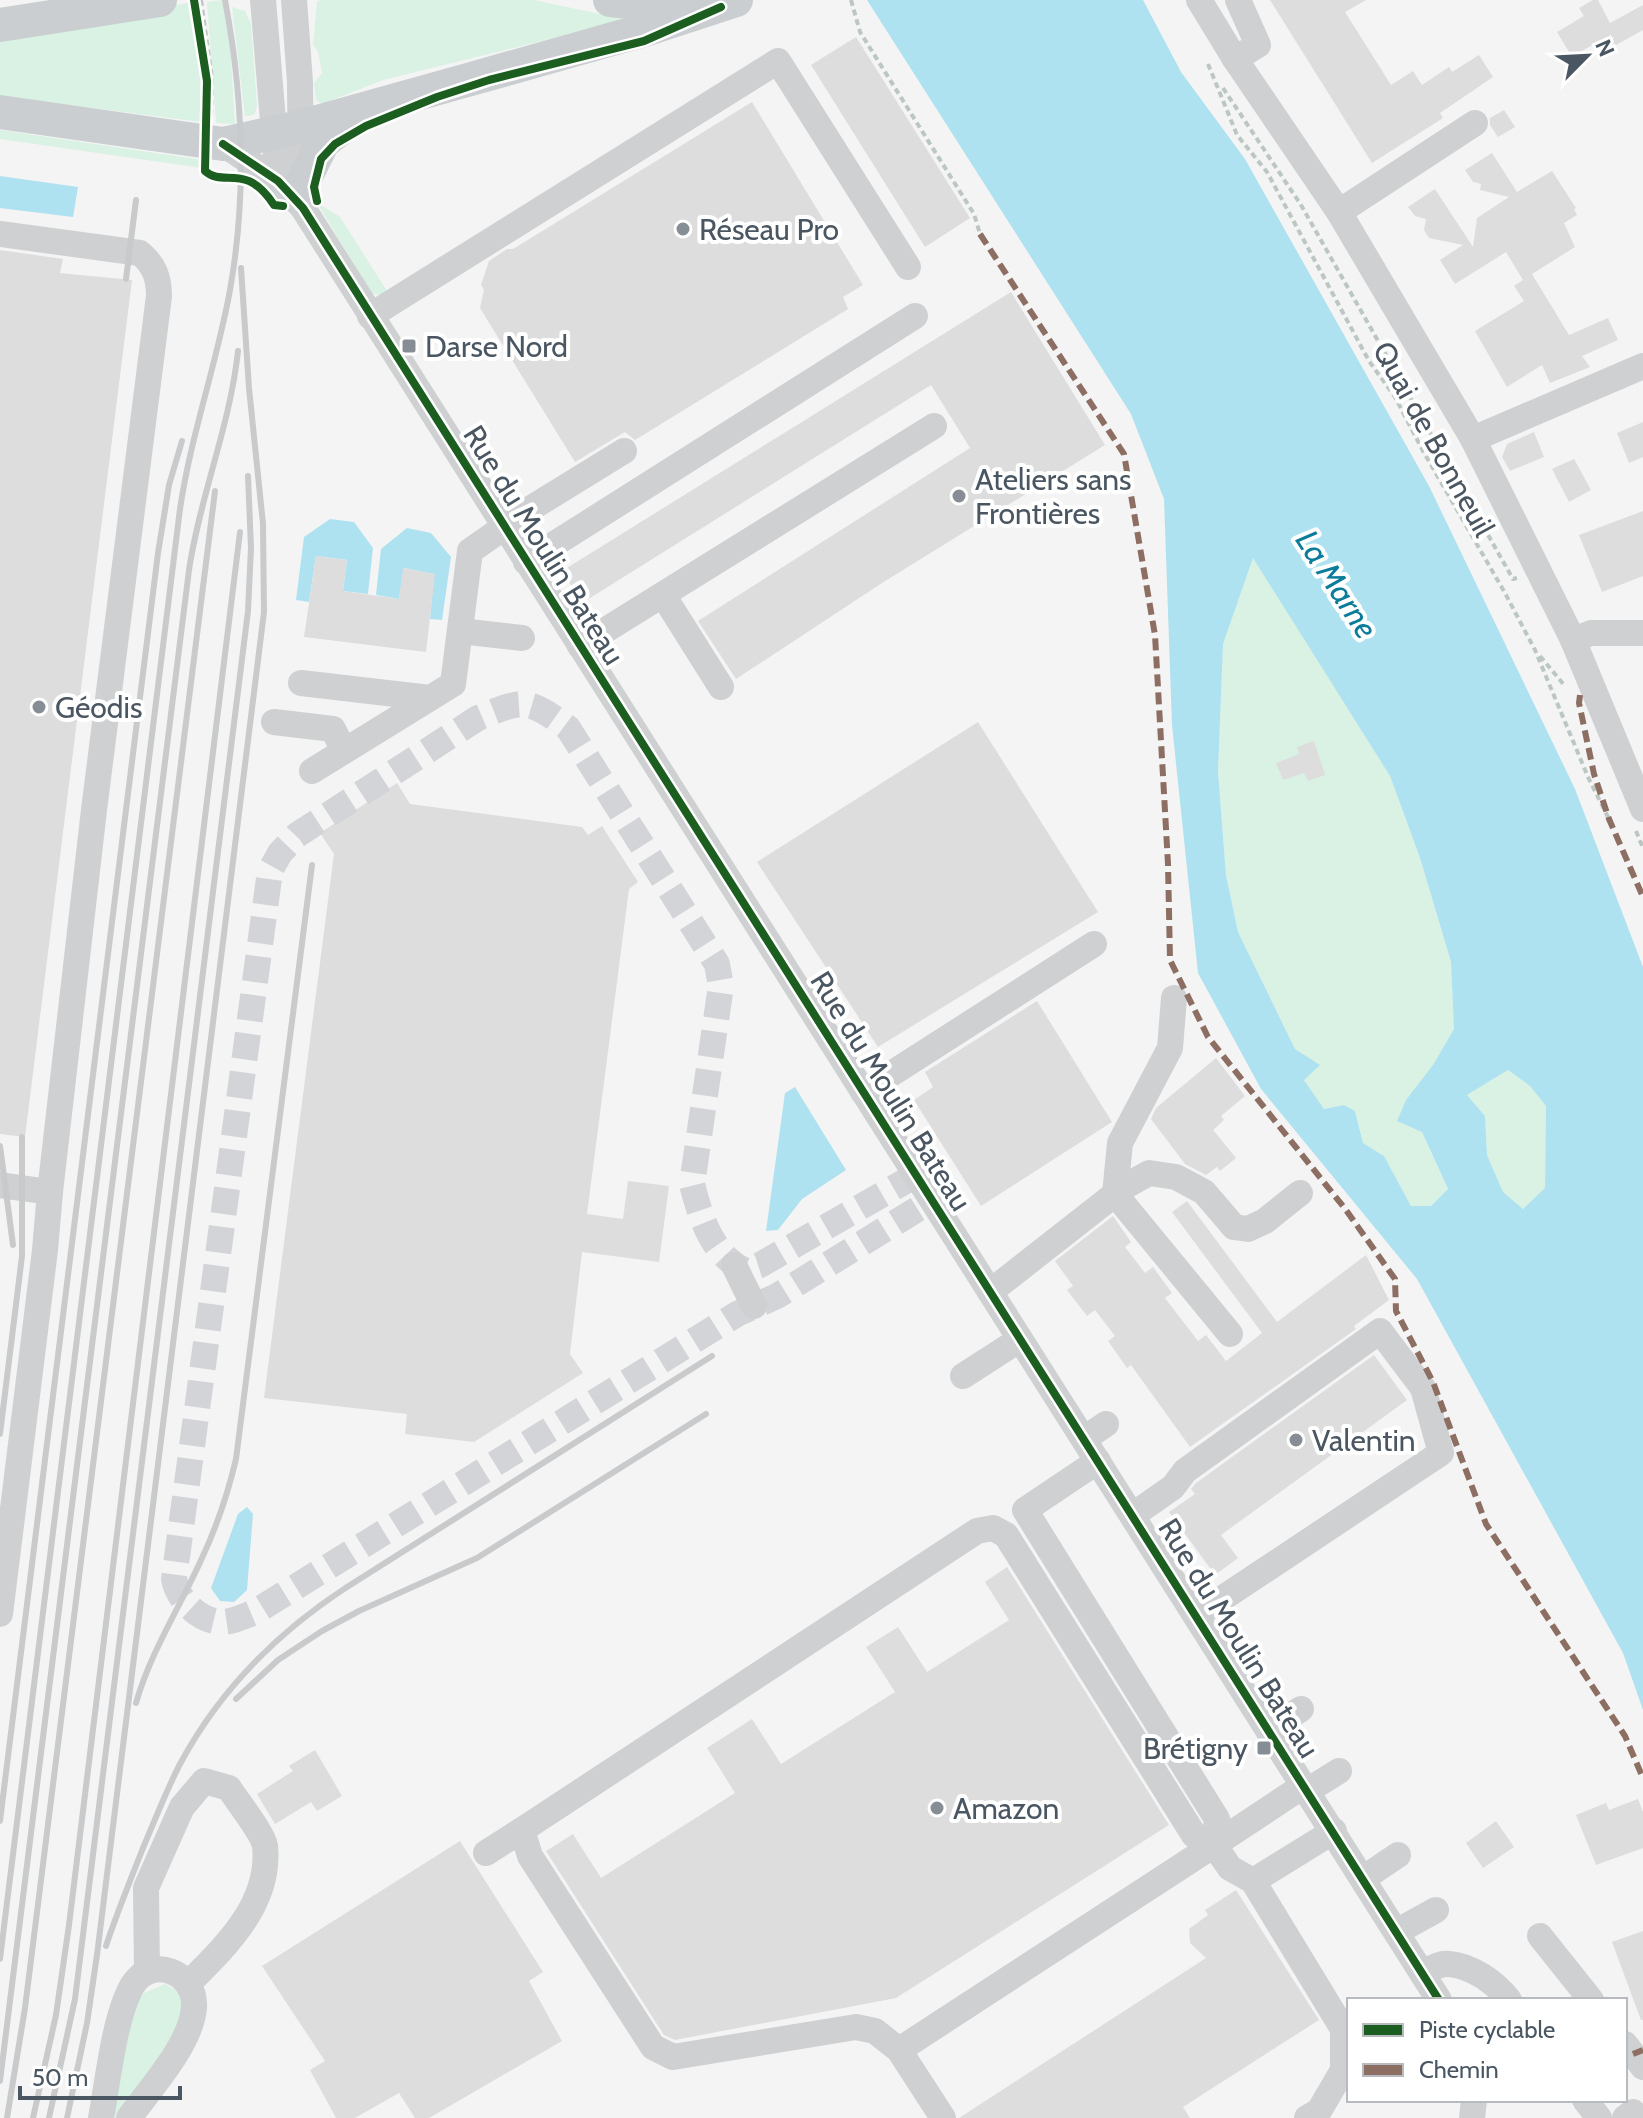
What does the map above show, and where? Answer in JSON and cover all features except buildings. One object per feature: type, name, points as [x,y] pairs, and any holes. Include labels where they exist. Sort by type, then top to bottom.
[{"type":"main road","points":[[0,25],[160,0]]},
{"type":"main road","points":[[610,0],[651,4],[695,0]]},
{"type":"main road","points":[[0,112],[214,143],[286,130],[641,31],[736,0]]},
{"type":"main road","points":[[294,192],[323,142],[369,107]]},
{"type":"street","points":[[263,0],[294,192]]},
{"type":"street","points":[[286,130],[300,82],[294,0]]},
{"type":"street","name":"Quai de Bonneuil","points":[[1199,0],[1218,62],[1339,212],[1473,439],[1573,640],[1638,815]]},
{"type":"street","points":[[1218,62],[1258,45],[1238,0]]},
{"type":"street","points":[[370,316],[778,61],[908,267]]},
{"type":"street","points":[[1339,212],[1475,123]]},
{"type":"street","points":[[214,143],[294,192]]},
{"type":"street","name":"Rue du Moulin Bateau","points":[[294,192],[1019,1340],[1096,1441],[1133,1515],[1438,1998]]},
{"type":"street","points":[[0,234],[140,253],[150,261],[159,283],[0,1614]]},
{"type":"street","points":[[526,562],[915,316]]},
{"type":"street","points":[[1473,439],[1643,366]]},
{"type":"street","points":[[580,646],[934,426]]},
{"type":"street","points":[[312,771],[453,684],[470,551],[533,507],[624,451]]},
{"type":"street","points":[[663,595],[721,687]]},
{"type":"street","points":[[460,631],[522,638]]},
{"type":"street","points":[[1573,640],[1591,633],[1643,633]]},
{"type":"street","points":[[301,683],[430,698]]},
{"type":"street","points":[[274,722],[333,729],[344,751]]},
{"type":"street","points":[[863,1092],[1094,944]]},
{"type":"street","points":[[1174,998],[1170,1048],[1120,1143],[1115,1194],[1230,1334]]},
{"type":"street","points":[[990,1292],[1115,1194],[1149,1173],[1176,1177],[1204,1192],[1234,1227],[1248,1229],[1265,1221],[1300,1193]]},
{"type":"street","points":[[0,1185],[50,1192]]},
{"type":"street","points":[[734,1265],[754,1306]]},
{"type":"street","points":[[1133,1515],[1173,1487],[1185,1471],[1380,1331],[1423,1388],[1441,1453],[1196,1616]]},
{"type":"street","points":[[963,1376],[1019,1340]]},
{"type":"street","points":[[486,1853],[977,1531],[993,1528],[1025,1510],[1096,1441]]},
{"type":"street","points":[[1025,1510],[1217,1819],[1214,1845]]},
{"type":"street","points":[[993,1528],[1006,1535],[1194,1835],[1214,1845],[1230,1868],[1253,1881],[1343,2029],[1343,2070],[1319,2111],[1307,2118]]},
{"type":"street","points":[[1268,1730],[1301,1709]]},
{"type":"street","points":[[899,2050],[1214,1845],[1305,1788],[1339,1771]]},
{"type":"street","points":[[147,1972],[146,1888],[182,1807],[204,1781],[229,1788],[265,1844],[261,1891],[227,1947],[188,1984]]},
{"type":"street","points":[[522,1830],[530,1856],[653,2047],[673,2057],[856,2027],[875,2031],[899,2050],[943,2118]]},
{"type":"street","points":[[1253,1881],[1334,1831]]},
{"type":"street","points":[[1364,1878],[1398,1855]]},
{"type":"street","points":[[1398,1931],[1436,1910]]},
{"type":"street","points":[[1540,1936],[1589,1998]]},
{"type":"street","points":[[1424,1972],[1447,1964],[1465,1968],[1488,1979],[1507,1998]]},
{"type":"street","points":[[101,2118],[123,2006],[133,1985],[147,1972],[169,1970],[188,1984],[194,1996],[194,2010],[187,2032],[129,2118]]},
{"type":"street","points":[[1627,2046],[1643,2066]]},
{"type":"street","points":[[1587,2102],[1599,2118]]},
{"type":"path","points":[[194,0],[214,143]]},
{"type":"path","points":[[851,0],[860,32],[974,214],[980,234]]},
{"type":"path","points":[[1237,135],[1258,120]]},
{"type":"path","points":[[1535,650],[1570,693]]},
{"type":"path","points":[[1638,815],[1643,848]]},
{"type":"green space","points":[[222,0],[230,42],[235,124],[216,123],[207,2]]},
{"type":"green space","points":[[534,0],[635,18],[383,80],[322,104],[316,100],[314,83],[322,73],[318,52],[313,45],[317,2]]},
{"type":"green space","points":[[194,2],[205,83],[201,122],[0,96],[0,32]]},
{"type":"green space","points":[[232,7],[245,11],[251,24],[257,105],[255,114],[245,117]]},
{"type":"green space","points":[[0,130],[203,160],[202,168],[0,139]]},
{"type":"green space","points":[[321,205],[340,217],[387,291],[379,295],[371,293]]},
{"type":"green space","points":[[1253,557],[1390,776],[1420,858],[1451,962],[1454,1029],[1433,1065],[1422,1132],[1448,1190],[1431,1206],[1411,1206],[1384,1156],[1363,1143],[1355,1111],[1344,1105],[1324,1109],[1304,1080],[1319,1065],[1295,1049],[1238,932],[1226,875],[1218,772],[1223,644]]},
{"type":"green space","points":[[1508,1070],[1530,1086],[1546,1106],[1545,1189],[1523,1209],[1503,1192],[1487,1155],[1485,1116],[1467,1095]]},
{"type":"green space","points":[[165,1984],[180,1992],[185,2014],[123,2118],[107,2118],[137,2001],[144,1993]]},
{"type":"water","name":"La Marne","points":[[867,0],[1143,0],[1181,72],[1245,159],[1429,486],[1575,789],[1643,967],[1643,1710],[1623,1653],[1417,1279],[1261,1089],[1198,973],[1172,725],[1164,499],[1131,414]],"holes":[[[1253,558],[1390,776],[1420,858],[1451,962],[1454,1029],[1433,1065],[1406,1100],[1397,1121],[1422,1132],[1448,1189],[1431,1206],[1411,1206],[1384,1156],[1363,1143],[1355,1111],[1344,1105],[1324,1109],[1304,1080],[1320,1065],[1295,1049],[1238,932],[1226,875],[1218,772],[1223,644]],[[1508,1070],[1530,1086],[1546,1106],[1545,1188],[1523,1209],[1503,1192],[1487,1155],[1485,1116],[1467,1095]]]},
{"type":"water","points":[[0,176],[78,187],[73,217],[0,208]]},
{"type":"water","points":[[330,519],[354,522],[373,548],[368,594],[343,591],[347,560],[316,556],[309,602],[296,600],[304,537]]},
{"type":"water","points":[[407,528],[431,533],[451,557],[442,620],[430,619],[434,574],[404,568],[399,599],[376,595],[381,549]]},
{"type":"water","points":[[795,1087],[846,1170],[802,1199],[778,1230],[766,1231],[785,1093]]},
{"type":"water","points":[[247,1507],[253,1514],[247,1590],[234,1602],[220,1601],[211,1588],[238,1514]]},
{"type":"tunnel","points":[[916,1175],[760,1265],[744,1270],[724,1255],[709,1233],[692,1184],[721,986],[717,964],[568,728],[543,711],[525,705],[505,707],[478,718],[297,835],[280,853],[270,871],[174,1579],[180,1595],[199,1615],[215,1621],[232,1621],[255,1612],[737,1314],[777,1296],[932,1200]]},
{"type":"railway","points":[[0,1959],[180,509],[225,317],[235,254],[241,145],[236,72],[225,0]]},
{"type":"railway","points":[[126,279],[136,200]]},
{"type":"railway","points":[[67,2118],[87,2023],[97,1955],[264,612],[263,524],[241,268]]},
{"type":"railway","points":[[0,2081],[189,570],[229,406],[238,351]]},
{"type":"railway","points":[[0,1821],[158,553],[169,485],[182,441]]},
{"type":"railway","points":[[49,2118],[75,1999],[248,611],[251,548],[248,476]]},
{"type":"railway","points":[[7,2118],[25,2008],[215,491]]},
{"type":"railway","points":[[33,2118],[56,2015],[69,1925],[240,532]]},
{"type":"railway","points":[[136,1703],[158,1647],[213,1534],[236,1459],[312,865]]},
{"type":"railway","points":[[0,1434],[22,1256],[22,1137]]},
{"type":"railway","points":[[0,1146],[13,1245]]},
{"type":"railway","points":[[106,1946],[143,1848],[180,1764],[213,1712],[252,1665],[297,1623],[347,1587],[712,1356]]},
{"type":"railway","points":[[236,1699],[278,1660],[322,1631],[477,1558],[706,1414]]},
{"type":"marked path","points":[[980,234],[1124,454],[1155,635],[1168,864],[1170,960],[1208,1037],[1346,1210],[1395,1279],[1396,1311],[1433,1382],[1486,1524],[1625,1736],[1643,1778]]},
{"type":"marked path","points":[[1580,695],[1594,774],[1609,819],[1643,897]]},
{"type":"marked path","points":[[1633,2054],[1643,2050]]},
{"type":"cycle path","points":[[194,0],[207,81],[205,171],[212,176],[244,179],[254,184],[274,205],[283,206]]},
{"type":"cycle path","points":[[317,201],[314,187],[321,159],[335,144],[366,126],[489,80],[644,41],[721,7]]},
{"type":"cycle path","points":[[223,144],[278,181],[303,208],[1438,1998]]},
{"type":"place","name":"Réseau Pro","points":[[683,229]]},
{"type":"place","name":"Darse Nord","points":[[409,346]]},
{"type":"place","name":"Ateliers sans Frontières","points":[[959,496]]},
{"type":"place","name":"Géodis","points":[[39,707]]},
{"type":"place","name":"Valentin","points":[[1296,1440]]},
{"type":"place","name":"Brétigny","points":[[1264,1748]]},
{"type":"place","name":"Amazon","points":[[937,1808]]}]
